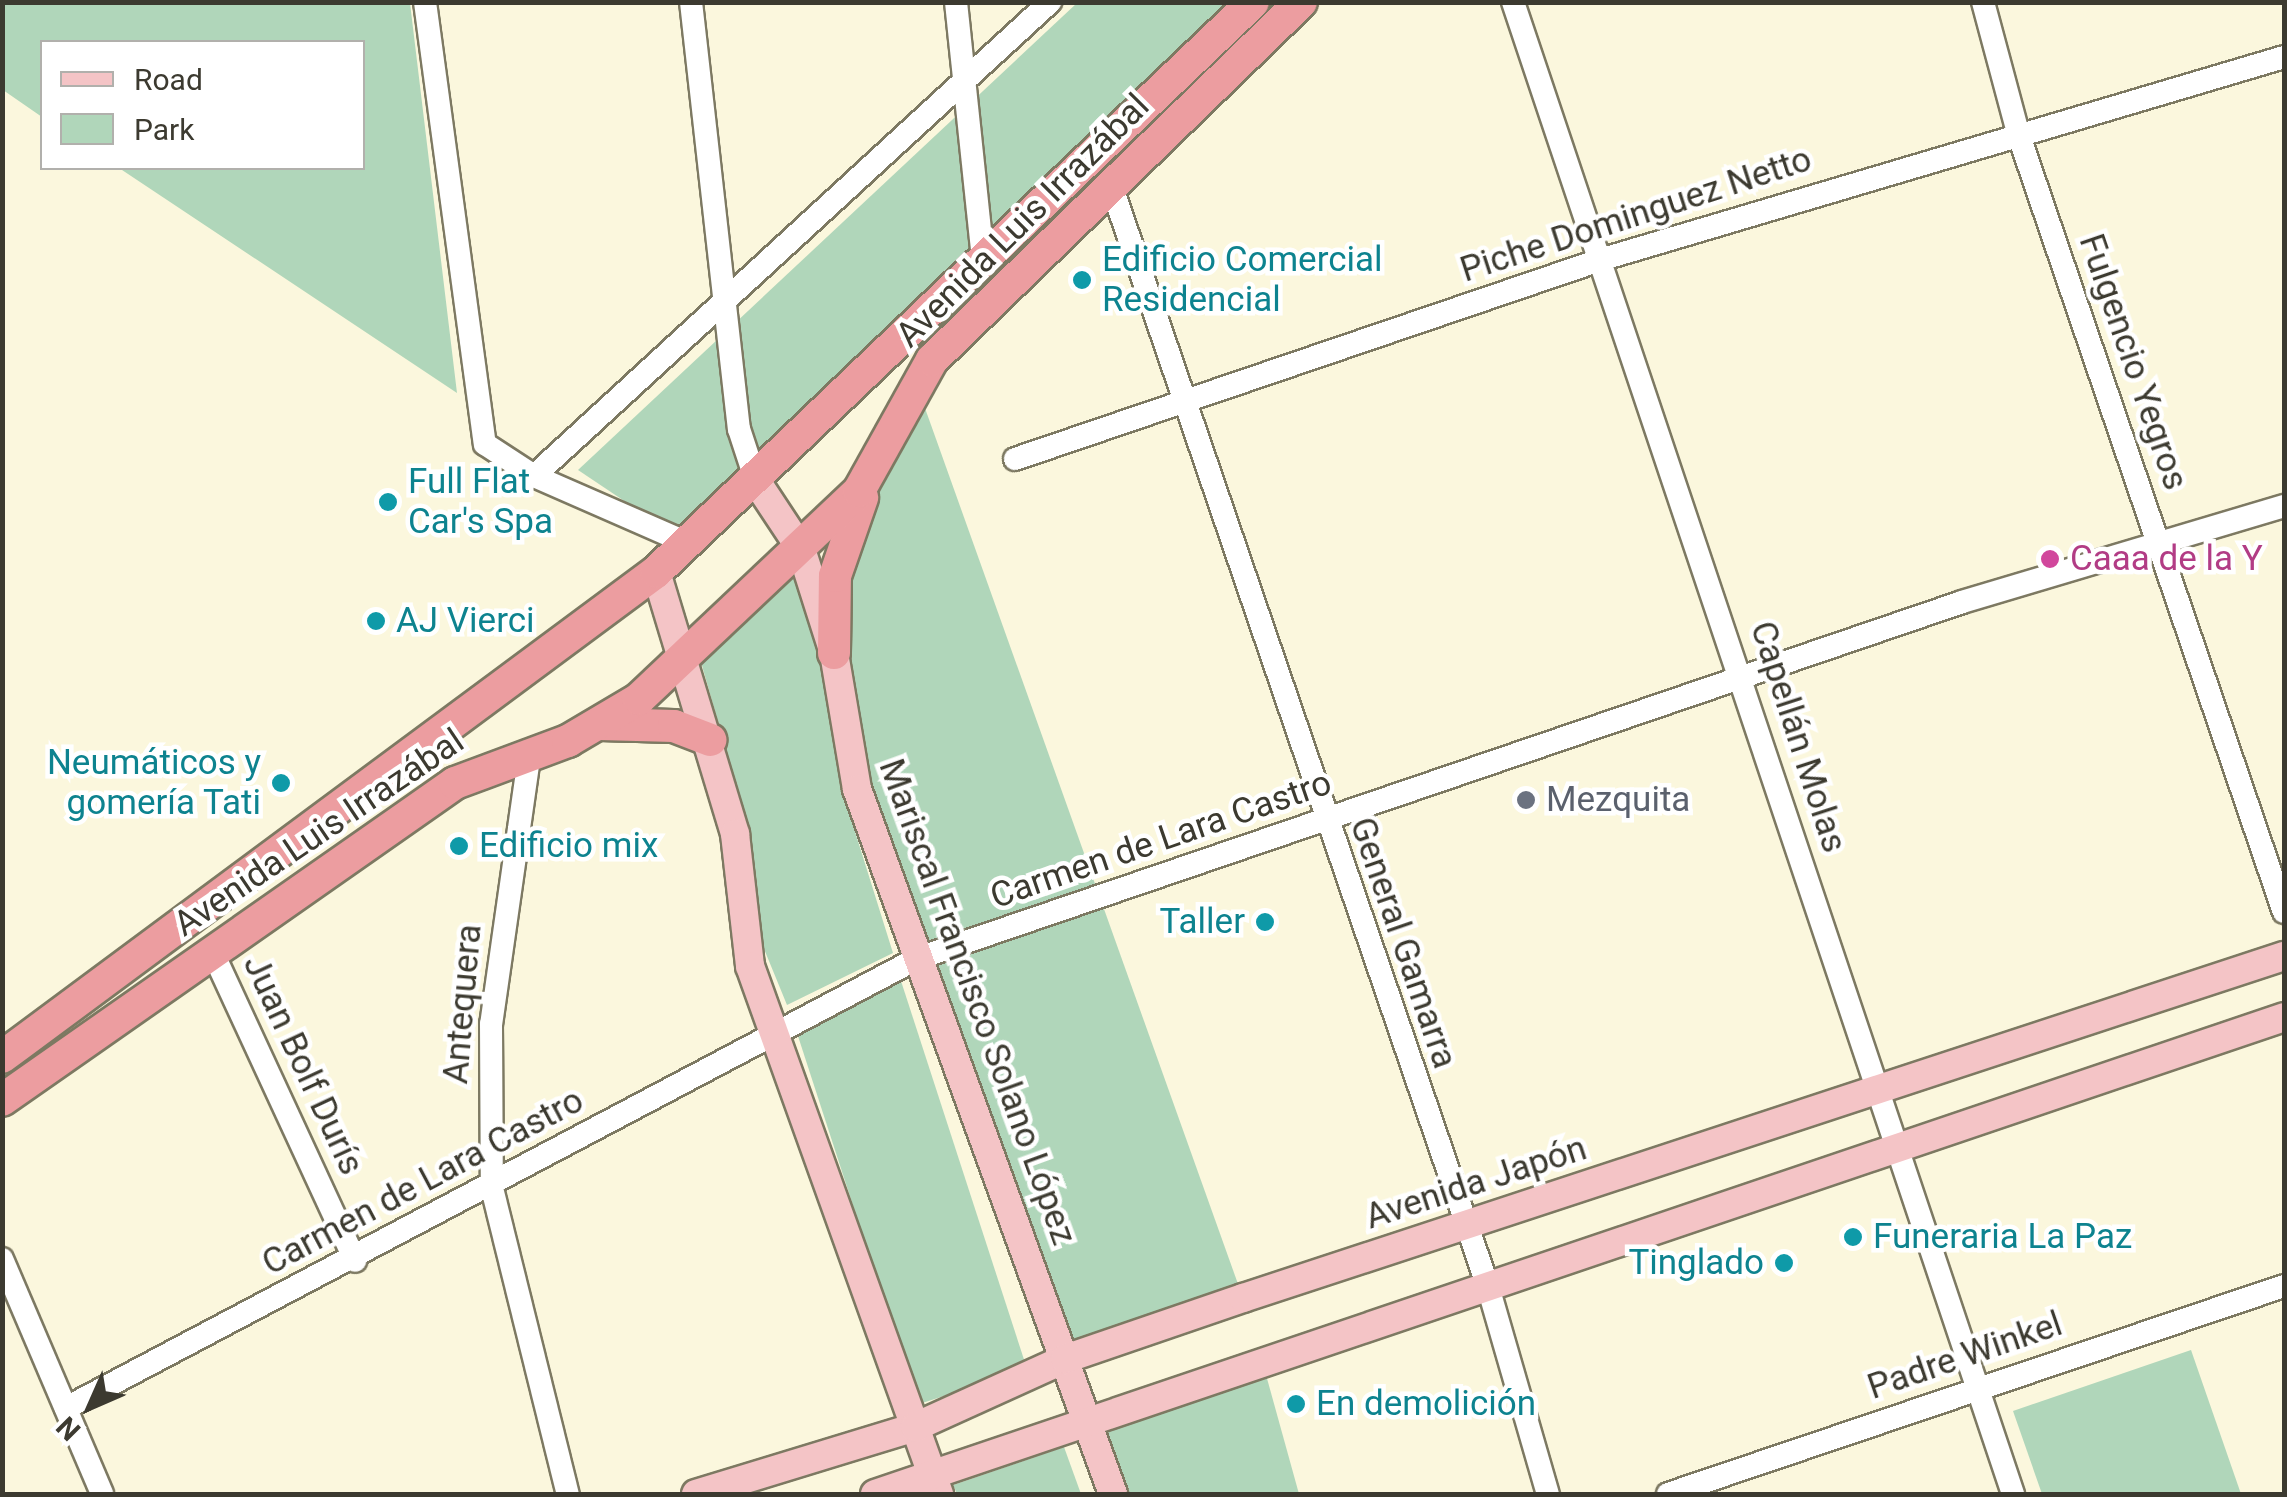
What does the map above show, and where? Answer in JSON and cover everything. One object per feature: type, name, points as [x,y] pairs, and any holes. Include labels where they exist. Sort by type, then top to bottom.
[{"type":"highway","name":"Avenida Luis Irrazábal","points":[[2,1056],[656,572],[984,268],[1253,2]]},
{"type":"highway","name":"Avenida Luis Irrazábal","points":[[2,1100],[455,783],[600,724],[684,660],[801,550],[880,465],[932,360],[1301,2]]},
{"type":"highway","points":[[834,653],[835,576],[880,465]]},
{"type":"highway","points":[[600,724],[674,726],[710,740]]},
{"type":"main road","name":"Mariscal Francisco Solano López","points":[[756,481],[801,550],[834,653],[857,789],[916,959],[1089,1419],[1113,1494]]},
{"type":"main road","points":[[656,572],[710,740],[734,834],[743,933],[936,1485]]},
{"type":"main road","name":"Avenida Japón","points":[[696,1494],[915,1427],[1065,1359],[1464,1226],[1874,1097],[2284,956]]},
{"type":"main road","points":[[875,1494],[936,1485],[1089,1419],[1489,1290],[2284,1017]]},
{"type":"street","points":[[425,2],[478,425],[497,458],[687,544]]},
{"type":"street","points":[[691,2],[741,445],[756,481]]},
{"type":"street","points":[[956,2],[984,268]]},
{"type":"street","points":[[534,476],[1050,2]]},
{"type":"street","name":"Capellán Molas","points":[[1513,2],[1743,676],[1874,1097],[2014,1494]]},
{"type":"street","name":"Fulgencio Yegros","points":[[1983,2],[2018,133],[2284,912]]},
{"type":"street","name":"Piche Dominguez Netto","points":[[1015,459],[1602,259],[2284,57]]},
{"type":"street","name":"General Gamarra","points":[[1112,188],[1325,822],[1489,1290],[1548,1494]]},
{"type":"street","name":"Carmen de Lara Castro","points":[[66,1408],[355,1261],[776,1028],[916,959],[1743,676],[2284,506]]},
{"type":"street","name":"Antequera","points":[[530,752],[491,1024],[492,1188],[568,1494]]},
{"type":"street","name":"Juan Bolf Durís","points":[[213,953],[355,1261]]},
{"type":"street","points":[[2,1260],[102,1494]]},
{"type":"street","name":"Padre Winkel","points":[[1668,1494],[2284,1286]]},
{"type":"green space","points":[[2,3],[410,3],[457,393],[122,170],[365,170],[365,40],[40,40],[40,116],[3,90]]},
{"type":"green space","points":[[1077,3],[1236,3],[687,543],[578,470]]},
{"type":"green space","points":[[916,383],[1243,1298],[1065,1359],[857,789],[832,612]]},
{"type":"green space","points":[[793,575],[822,657],[842,790],[893,953],[787,1005],[762,944],[748,828],[701,662]]},
{"type":"green space","points":[[901,981],[1027,1369],[918,1405],[792,1017]]},
{"type":"green space","points":[[2191,1350],[2241,1494],[2042,1494],[2013,1411]]},
{"type":"green space","points":[[1263,1364],[1299,1494],[1114,1494],[1089,1419]]},
{"type":"green space","points":[[1064,1447],[1081,1494],[957,1494],[953,1485]]},
{"type":"place","name":"Edificio Comercial Residencial","points":[[1082,280]]},
{"type":"place","name":"Full Flat Car's Spa","points":[[388,502]]},
{"type":"place","name":"Caaa de la Y","points":[[2050,559]]},
{"type":"place","name":"AJ Vierci","points":[[376,621]]},
{"type":"place","name":"Neumáticos y gomería Tati","points":[[281,783]]},
{"type":"place","name":"Mezquita","points":[[1526,800]]},
{"type":"place","name":"Edificio mix","points":[[459,846]]},
{"type":"place","name":"Taller","points":[[1265,922]]},
{"type":"place","name":"Funeraria La Paz","points":[[1853,1237]]},
{"type":"place","name":"Tinglado","points":[[1784,1263]]},
{"type":"place","name":"En demolición","points":[[1296,1404]]}]
